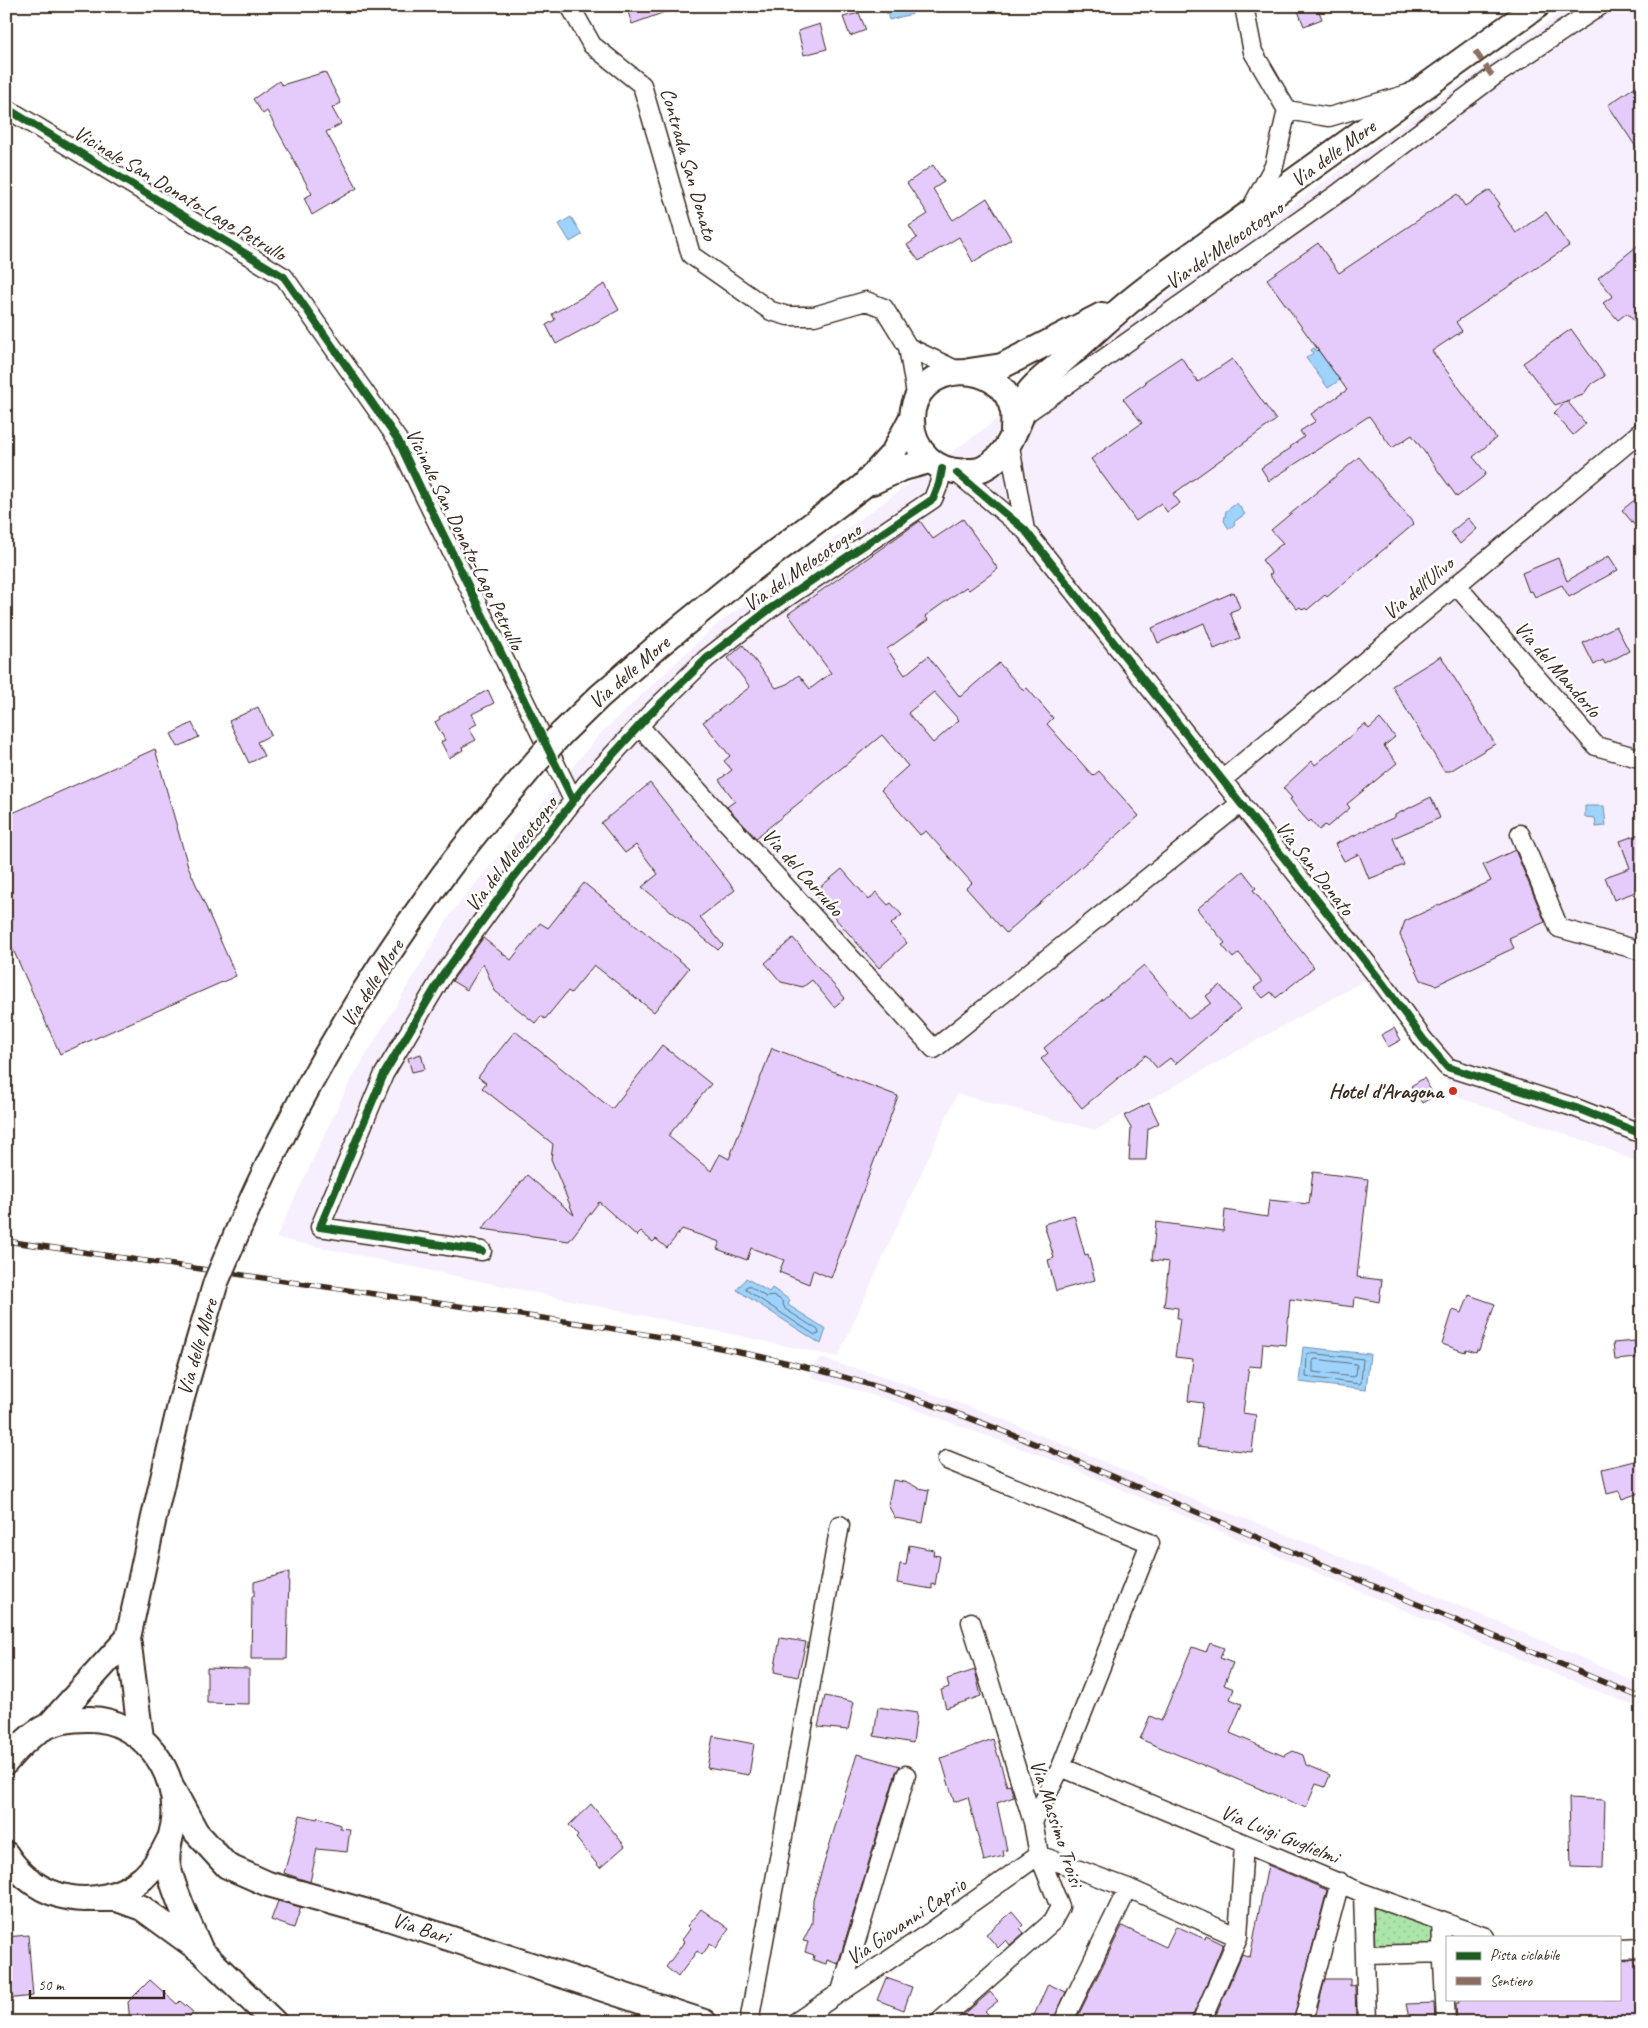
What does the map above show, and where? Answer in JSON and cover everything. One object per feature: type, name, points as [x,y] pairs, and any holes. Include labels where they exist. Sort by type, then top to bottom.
[{"type":"main road","name":"Via delle More","points":[[1130,301],[1537,6]]},
{"type":"main road","points":[[863,486],[900,469],[943,468],[982,470],[1002,455],[1015,430],[1029,392],[1130,301]]},
{"type":"main road","points":[[863,486],[893,453],[924,389],[933,380],[945,374],[1002,366],[1130,301]]},
{"type":"main road","points":[[963,371],[989,378],[1005,392],[1013,411],[1015,430]]},
{"type":"main road","points":[[914,409],[915,441],[943,468]]},
{"type":"main road","name":"Via delle More","points":[[128,1638],[179,1411],[216,1282],[261,1179],[295,1111],[388,954],[440,879],[488,817],[561,734],[600,696],[659,645],[750,571],[863,486]]},
{"type":"main road","points":[[6,1762],[24,1741],[50,1724],[128,1638]]},
{"type":"main road","points":[[128,1638],[141,1738]]},
{"type":"main road","points":[[50,1724],[73,1718],[98,1719],[120,1726],[141,1738],[162,1761],[173,1790],[174,1821],[168,1864],[183,1911],[201,1951]]},
{"type":"main road","name":"Via Bari","points":[[173,1790],[196,1832],[227,1866],[268,1884],[382,1916],[571,1977],[668,2015],[704,2022]]},
{"type":"main road","points":[[91,1899],[119,1892],[143,1877],[162,1855],[170,1839]]},
{"type":"main road","points":[[6,1854],[15,1868],[37,1886],[63,1897],[117,1899],[142,1908],[201,1951],[274,2022]]},
{"type":"street","name":"Contrada San Donato","points":[[570,6],[592,45],[642,85],[692,255],[771,311],[788,316],[814,316],[866,302],[884,308],[908,346]]},
{"type":"street","points":[[1244,6],[1253,52],[1288,110],[1274,166],[1246,216]]},
{"type":"street","name":"Via del Melocotogno","points":[[1015,430],[1340,192],[1493,77],[1600,6]]},
{"type":"street","points":[[1288,110],[1329,117],[1418,91]]},
{"type":"street","name":"Vicinale San Donato-Lago Petrullo","points":[[6,108],[284,277],[398,440],[573,800]]},
{"type":"street","points":[[914,409],[908,346],[963,371]]},
{"type":"street","points":[[1015,430],[1025,530]]},
{"type":"street","name":"Via dell'Ulivo","points":[[1222,779],[1642,431]]},
{"type":"street","name":"Via del Melocotogno","points":[[482,1251],[320,1227],[384,1074],[443,975],[514,877],[573,800],[639,726],[706,659],[772,608],[933,499],[943,468]]},
{"type":"street","name":"Via San Donato","points":[[943,468],[1025,530],[1447,1067],[1576,1108],[1642,1134]]},
{"type":"street","name":"Via del Mandorlo","points":[[1456,585],[1596,746],[1642,759]]},
{"type":"street","name":"Via del Carrubo","points":[[639,726],[934,1049],[1241,803]]},
{"type":"street","points":[[1520,834],[1560,928],[1642,951]]},
{"type":"street","points":[[947,1460],[1150,1543],[1061,1767],[1033,1822]]},
{"type":"street","points":[[749,2022],[840,1525]]},
{"type":"street","name":"Via Massimo Troisi","points":[[939,2022],[1052,1922],[1060,1906],[1039,1855],[1033,1822],[971,1622]]},
{"type":"street","name":"Via Luigi Guglielmi","points":[[1061,1767],[1364,1893],[1482,1936]]},
{"type":"street","points":[[841,1991],[906,1774]]},
{"type":"street","points":[[1201,2022],[1238,1938],[1244,1844]]},
{"type":"street","points":[[1039,1855],[1128,1888],[1238,1938]]},
{"type":"street","name":"Via Giovanni Caprio","points":[[796,2022],[929,1933],[1039,1855]]},
{"type":"street","points":[[1303,2022],[1340,1882]]},
{"type":"street","points":[[1063,2022],[1128,1888]]},
{"type":"street","points":[[1364,1893],[1367,2022]]},
{"type":"street","points":[[1441,1922],[1445,1953],[1446,2022]]},
{"type":"street","points":[[1620,1948],[1642,1948]]},
{"type":"street","points":[[1365,1955],[1445,1953]]},
{"type":"shaded area","points":[[1570,6],[1642,6],[1642,1164],[1598,1145],[1460,1098],[1364,981],[1096,1130],[957,1094],[838,1357],[276,1238],[347,1087],[452,912],[599,735],[716,625],[1165,296]]},
{"type":"shaded area","points":[[819,1358],[872,1373],[988,1413],[1212,1507],[1268,1527],[1553,1645],[1642,1685],[1642,1709],[1516,1658],[1055,1461],[892,1401],[811,1377]]},
{"type":"green space","points":[[1373,1905],[1436,1926],[1438,1939],[1433,1947],[1375,1945]]},
{"type":"water","points":[[885,6],[910,6],[912,14],[889,20]]},
{"type":"water","points":[[571,217],[582,235],[570,242],[559,224]]},
{"type":"water","points":[[1314,348],[1318,350],[1340,380],[1328,388],[1306,358],[1313,353],[1311,350]]},
{"type":"water","points":[[1237,503],[1245,514],[1234,522],[1235,524],[1229,529],[1224,521],[1226,511]]},
{"type":"water","points":[[1585,806],[1604,806],[1606,826],[1596,827],[1595,818],[1585,817]]},
{"type":"water","points":[[746,1278],[769,1292],[772,1288],[790,1300],[788,1305],[826,1329],[821,1344],[737,1290]]},
{"type":"water","points":[[1303,1347],[1370,1354],[1366,1390],[1299,1382]]},
{"type":"building","points":[[626,6],[676,6],[676,8],[632,24]]},
{"type":"building","points":[[1296,6],[1317,6],[1322,19],[1304,26]]},
{"type":"building","points":[[859,13],[866,30],[850,36],[843,17]]},
{"type":"building","points":[[820,24],[827,49],[804,55],[798,31]]},
{"type":"building","points":[[325,72],[341,103],[332,108],[341,124],[326,132],[357,188],[312,215],[304,198],[312,194],[267,111],[263,114],[253,99],[279,81],[282,85]]},
{"type":"building","points":[[1642,82],[1642,156],[1608,105]]},
{"type":"building","points":[[933,165],[944,182],[933,189],[953,220],[987,198],[1011,239],[973,262],[959,237],[919,261],[907,245],[917,238],[909,226],[928,214],[907,183]]},
{"type":"building","points":[[1490,190],[1500,204],[1497,206],[1516,233],[1546,212],[1569,246],[1456,322],[1462,331],[1432,351],[1496,438],[1473,457],[1486,473],[1483,477],[1457,497],[1412,435],[1392,448],[1369,416],[1269,481],[1261,468],[1304,437],[1300,431],[1316,421],[1311,414],[1347,390],[1267,279],[1318,243],[1339,273],[1457,194],[1465,206]]},
{"type":"building","points":[[1642,242],[1642,330],[1627,313],[1618,320],[1603,303],[1613,296],[1598,278]]},
{"type":"building","points":[[605,284],[619,310],[556,344],[546,325],[555,320],[552,314]]},
{"type":"building","points":[[1571,329],[1605,376],[1590,385],[1583,395],[1555,405],[1523,363]]},
{"type":"building","points":[[1181,357],[1198,382],[1232,359],[1276,420],[1173,494],[1180,503],[1167,512],[1161,503],[1136,521],[1091,459],[1142,423],[1123,399],[1146,383],[1145,381]]},
{"type":"building","points":[[1567,401],[1586,424],[1573,435],[1554,413]]},
{"type":"building","points":[[1359,457],[1414,524],[1327,597],[1325,595],[1307,610],[1305,608],[1303,610],[1300,607],[1297,609],[1269,575],[1272,573],[1262,560],[1283,543],[1271,530]]},
{"type":"building","points":[[1642,494],[1642,534],[1622,510]]},
{"type":"building","points":[[1468,518],[1477,529],[1460,544],[1451,532]]},
{"type":"building","points":[[963,519],[998,569],[969,590],[966,587],[925,616],[928,620],[887,649],[905,675],[928,656],[960,697],[999,663],[1024,691],[1027,688],[1053,718],[1047,724],[1093,776],[1099,771],[1139,816],[1006,933],[966,888],[972,883],[926,831],[920,835],[881,790],[908,766],[882,735],[756,838],[727,807],[735,801],[719,780],[732,770],[724,761],[730,756],[703,722],[750,687],[728,658],[743,645],[776,688],[787,684],[799,675],[810,689],[831,673],[788,614],[920,521],[933,539]],"holes":[[[934,692],[959,720],[933,743],[908,713]]]},
{"type":"building","points":[[1609,556],[1618,570],[1569,597],[1562,585],[1535,597],[1532,591],[1529,592],[1522,573],[1558,558],[1567,581]]},
{"type":"building","points":[[1234,592],[1240,608],[1230,612],[1240,638],[1214,649],[1204,623],[1158,643],[1152,628]]},
{"type":"building","points":[[1616,626],[1629,651],[1605,664],[1603,660],[1594,665],[1583,643]]},
{"type":"building","points":[[1441,656],[1495,744],[1450,771],[1444,771],[1392,686]]},
{"type":"building","points":[[488,690],[494,703],[472,714],[477,724],[469,728],[476,740],[462,747],[463,750],[449,758],[441,742],[445,740],[435,722],[440,719],[439,717]]},
{"type":"building","points":[[258,707],[271,735],[257,742],[264,756],[249,763],[229,721]]},
{"type":"building","points":[[1380,719],[1395,737],[1384,746],[1397,763],[1347,804],[1350,808],[1327,827],[1325,825],[1319,830],[1311,820],[1309,822],[1298,810],[1290,799],[1292,798],[1283,788],[1312,761],[1315,765],[1365,724],[1369,729]]},
{"type":"building","points":[[192,723],[199,737],[178,747],[171,734]]},
{"type":"building","points":[[155,749],[188,866],[236,976],[60,1054],[6,934],[6,816]]},
{"type":"building","points":[[650,783],[735,890],[700,917],[723,945],[718,950],[642,887],[658,874],[636,845],[625,853],[601,823]]},
{"type":"building","points":[[1431,797],[1440,818],[1393,838],[1404,865],[1369,879],[1359,854],[1344,861],[1335,844],[1395,817],[1395,815]]},
{"type":"building","points":[[1642,833],[1642,896],[1640,897],[1638,891],[1614,900],[1605,877],[1630,868],[1620,841]]},
{"type":"building","points":[[1515,850],[1545,922],[1509,938],[1514,948],[1436,985],[1421,980],[1400,935],[1405,921],[1491,881],[1483,865]]},
{"type":"building","points":[[842,869],[869,900],[876,892],[888,905],[891,903],[902,915],[891,924],[907,943],[879,968],[813,893]]},
{"type":"building","points":[[1243,871],[1256,888],[1253,890],[1314,967],[1276,998],[1271,992],[1263,998],[1254,988],[1262,982],[1239,953],[1233,958],[1222,945],[1225,943],[1197,909]]},
{"type":"building","points":[[584,883],[689,968],[654,1012],[594,965],[571,993],[568,991],[545,1019],[541,1016],[535,1023],[495,991],[483,963],[467,990],[452,981],[483,938],[511,960],[540,923],[548,928]]},
{"type":"building","points":[[793,938],[845,998],[834,1007],[812,980],[803,987],[781,982],[765,963]]},
{"type":"building","points":[[1144,965],[1189,1019],[1211,1003],[1206,996],[1220,985],[1240,1009],[1175,1064],[1170,1058],[1157,1068],[1146,1055],[1082,1108],[1041,1059],[1048,1053],[1044,1048]]},
{"type":"building","points":[[1394,1028],[1401,1040],[1388,1047],[1381,1035]]},
{"type":"building","points":[[515,1031],[612,1109],[662,1045],[711,1084],[668,1136],[711,1171],[720,1154],[729,1159],[772,1048],[898,1096],[831,1278],[813,1270],[809,1284],[779,1272],[784,1260],[751,1248],[747,1260],[717,1249],[720,1242],[682,1229],[667,1248],[656,1239],[653,1242],[641,1232],[637,1236],[599,1202],[569,1241],[482,1229],[527,1175],[574,1215],[551,1159],[553,1144],[482,1088],[486,1083],[478,1077]]},
{"type":"building","points":[[421,1054],[425,1069],[412,1072],[408,1058]]},
{"type":"building","points":[[1424,1078],[1434,1096],[1422,1103],[1411,1086]]},
{"type":"building","points":[[1149,1103],[1159,1123],[1148,1129],[1146,1160],[1129,1160],[1131,1128],[1124,1116]]},
{"type":"building","points":[[1313,1172],[1368,1179],[1357,1277],[1382,1280],[1379,1302],[1355,1297],[1354,1307],[1290,1299],[1286,1345],[1263,1343],[1261,1367],[1249,1366],[1243,1413],[1256,1415],[1252,1452],[1197,1446],[1203,1403],[1188,1401],[1193,1359],[1175,1357],[1180,1318],[1177,1318],[1178,1308],[1164,1306],[1169,1262],[1152,1260],[1156,1222],[1223,1231],[1225,1210],[1267,1217],[1269,1200],[1309,1204]]},
{"type":"building","points":[[1074,1215],[1085,1255],[1088,1254],[1095,1280],[1056,1291],[1048,1260],[1054,1258],[1044,1224]]},
{"type":"building","points":[[1469,1295],[1495,1304],[1479,1350],[1477,1349],[1476,1352],[1466,1349],[1465,1352],[1442,1344],[1453,1310],[1462,1313]]},
{"type":"building","points":[[1635,1341],[1637,1358],[1615,1360],[1613,1343]]},
{"type":"building","points":[[1642,1459],[1642,1492],[1622,1499],[1619,1491],[1607,1494],[1602,1469]]},
{"type":"building","points":[[893,1480],[929,1490],[923,1523],[895,1518],[888,1505]]},
{"type":"building","points":[[909,1545],[934,1550],[933,1555],[940,1556],[935,1585],[932,1584],[932,1589],[897,1583],[900,1564],[906,1565]]},
{"type":"building","points":[[289,1572],[287,1659],[251,1659],[254,1582]]},
{"type":"building","points":[[780,1638],[806,1642],[798,1677],[774,1672]]},
{"type":"building","points":[[1210,1643],[1224,1648],[1220,1658],[1233,1663],[1224,1685],[1234,1689],[1230,1699],[1242,1704],[1230,1733],[1284,1756],[1293,1751],[1303,1755],[1306,1765],[1330,1775],[1325,1787],[1316,1784],[1306,1808],[1140,1739],[1150,1716],[1161,1721],[1192,1647],[1206,1652]]},
{"type":"building","points":[[207,1668],[249,1669],[249,1704],[207,1703]]},
{"type":"building","points":[[975,1670],[981,1696],[946,1708],[941,1690],[949,1687],[947,1679]]},
{"type":"building","points":[[825,1696],[854,1702],[848,1730],[818,1727]]},
{"type":"building","points":[[878,1707],[917,1713],[913,1743],[874,1736]]},
{"type":"building","points":[[713,1736],[754,1744],[749,1775],[707,1768]]},
{"type":"building","points":[[993,1739],[1007,1786],[1010,1785],[1014,1797],[997,1803],[1007,1850],[1003,1851],[1004,1856],[984,1861],[968,1797],[954,1802],[941,1758]]},
{"type":"building","points":[[857,1754],[900,1766],[896,1772],[838,1964],[827,1960],[826,1964],[813,1960],[814,1955],[805,1952],[808,1942],[803,1941],[812,1923],[813,1900]]},
{"type":"building","points":[[1569,1798],[1605,1800],[1603,1868],[1571,1867]]},
{"type":"building","points":[[591,1804],[625,1846],[600,1868],[576,1838],[578,1836],[569,1825]]},
{"type":"building","points":[[300,1815],[317,1819],[318,1817],[340,1825],[340,1828],[350,1829],[347,1852],[317,1849],[310,1882],[284,1873]]},
{"type":"building","points":[[1268,1865],[1327,1890],[1293,2022],[1213,2022],[1242,1954],[1250,1957]]},
{"type":"building","points":[[278,1901],[301,1907],[294,1928],[271,1920]]},
{"type":"building","points":[[701,1909],[729,1929],[716,1948],[710,1944],[702,1955],[697,1951],[678,1977],[666,1967],[684,1942],[682,1940],[690,1929],[687,1926]]},
{"type":"building","points":[[1012,1912],[1023,1925],[1020,1928],[1024,1933],[1010,1945],[1006,1940],[998,1948],[986,1934]]},
{"type":"building","points":[[1122,1926],[1166,1947],[1176,1926],[1205,1939],[1206,1936],[1223,1944],[1191,2022],[1075,2022]]},
{"type":"building","points":[[28,1935],[33,1996],[6,1999],[6,1937]]},
{"type":"building","points":[[1642,1959],[1642,2022],[1457,2022],[1456,2003],[1459,2003],[1458,2000],[1620,2000],[1620,1960]]},
{"type":"building","points":[[886,1978],[912,1987],[904,2010],[877,2000]]},
{"type":"building","points":[[1325,1979],[1350,1979],[1350,1986],[1355,1985],[1356,2022],[1314,2022]]},
{"type":"building","points":[[150,1980],[177,2004],[180,2001],[193,2012],[185,2022],[130,2022],[128,2002]]},
{"type":"building","points":[[1048,1984],[1066,1992],[1053,2022],[1031,2022]]},
{"type":"building","points":[[990,1992],[998,2001],[985,2011],[996,2022],[955,2022]]},
{"type":"building","points":[[1434,2003],[1435,2022],[1410,2022],[1406,2004]]},
{"type":"railway","points":[[6,1241],[591,1325],[732,1350],[837,1375],[914,1399],[999,1429],[1642,1698]]},
{"type":"marked path","points":[[1475,51],[1493,77]]},
{"type":"cycle path","points":[[6,108],[284,277],[398,440],[573,800]]},
{"type":"cycle path","points":[[482,1251],[320,1227],[384,1074],[443,975],[514,877],[587,783],[649,715],[706,659],[771,608],[933,499],[942,469]]},
{"type":"cycle path","points":[[957,473],[1025,530],[1384,985],[1423,1039],[1447,1067],[1576,1108],[1642,1134]]},
{"type":"place","name":"Hotel d'Aragona","points":[[1453,1091]]}]
